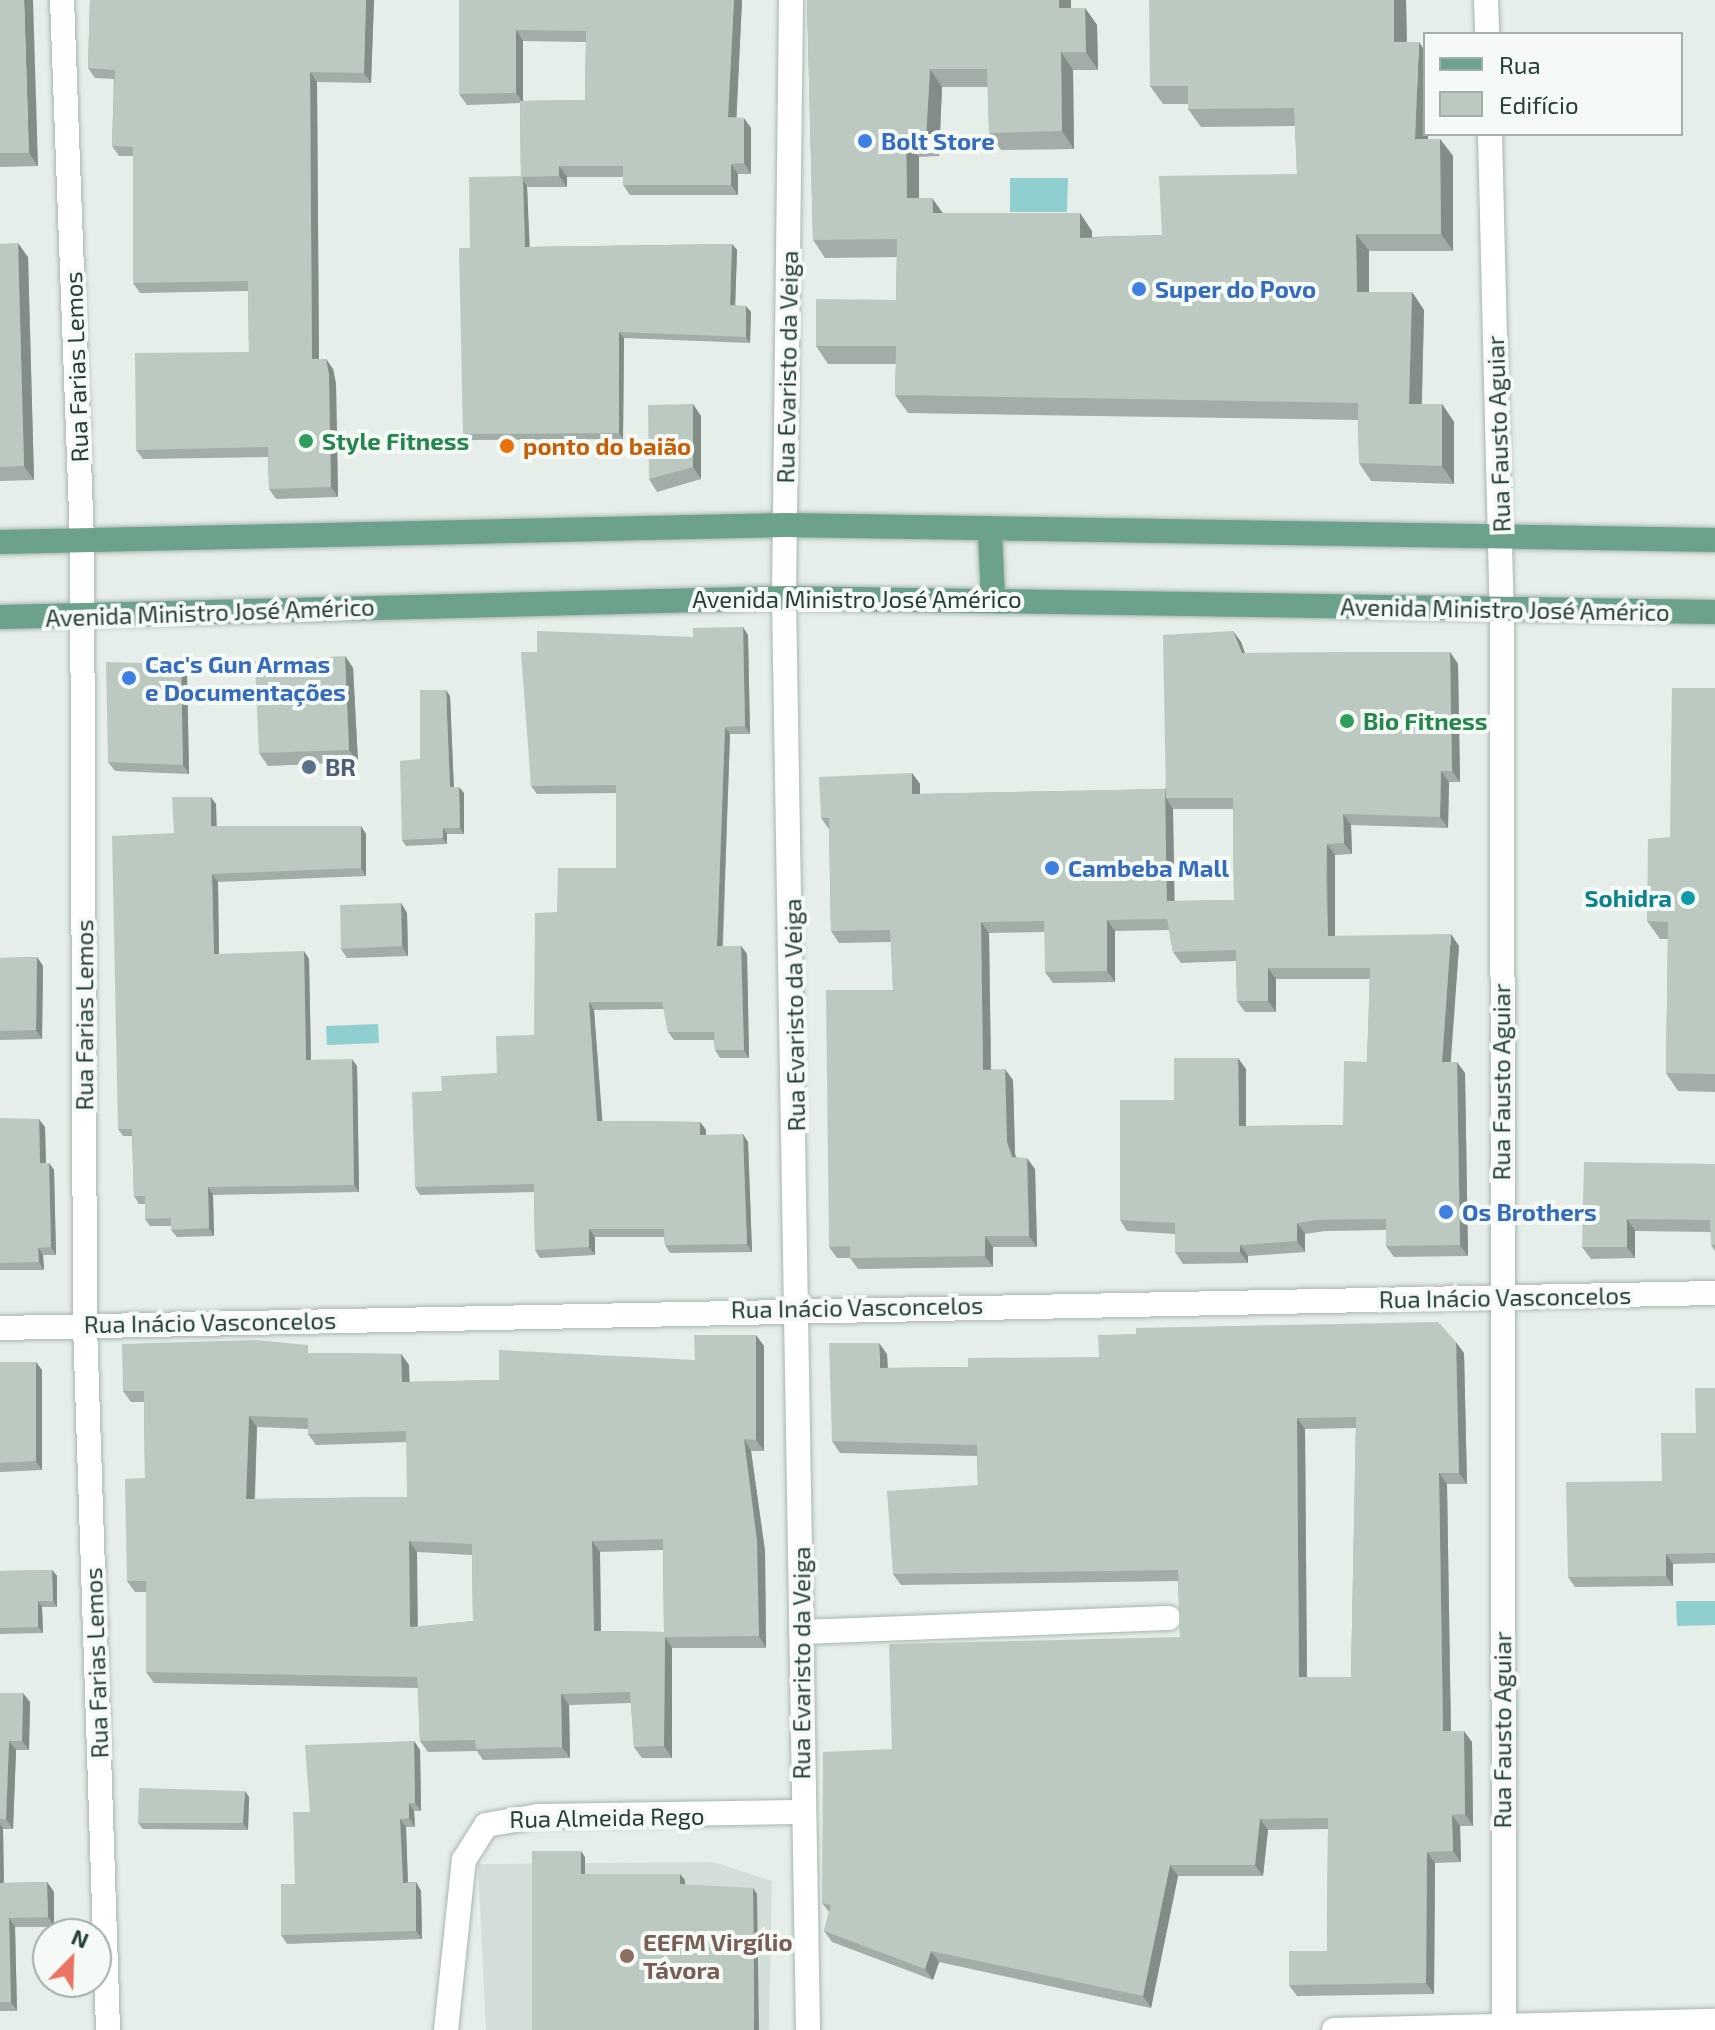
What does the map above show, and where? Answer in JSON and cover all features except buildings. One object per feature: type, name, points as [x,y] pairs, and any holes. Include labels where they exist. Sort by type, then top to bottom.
[{"type":"main road","points":[[0,542],[785,525],[1501,540],[1715,540]]},
{"type":"main road","points":[[990,531],[993,600]]},
{"type":"main road","name":"Avenida Ministro José Américo","points":[[0,617],[784,598],[1715,612]]},
{"type":"street","name":"Rua Farias Lemos","points":[[62,0],[82,541],[85,1325],[108,2030]]},
{"type":"street","name":"Rua Evaristo da Veiga","points":[[791,0],[784,598],[801,1308],[800,1812],[808,2030]]},
{"type":"street","points":[[1486,0],[1487,32]]},
{"type":"street","name":"Rua Fausto Aguiar","points":[[1490,136],[1502,610],[1500,1296],[1504,2029]]},
{"type":"street","name":"Rua Inácio Vasconcelos","points":[[0,1328],[801,1308],[1715,1293]]},
{"type":"street","points":[[801,1632],[1169,1618]]},
{"type":"street","name":"Rua Almeida Rego","points":[[446,2030],[464,1860],[486,1825],[538,1816],[800,1812]]},
{"type":"street","points":[[1334,2030],[1504,2029],[1715,2021]]},
{"type":"shaded area","name":"EEFM Virgílio Távora","points":[[713,1862],[772,1881],[769,2030],[486,2030],[478,1864]]},
{"type":"water","points":[[1010,178],[1068,178],[1067,212],[1010,212]]},
{"type":"water","points":[[378,1024],[379,1043],[327,1045],[326,1026]]},
{"type":"water","points":[[1676,1601],[1715,1601],[1715,1625],[1677,1626]]},
{"type":"place","name":"Bolt Store","points":[[865,141]]},
{"type":"place","name":"Super do Povo","points":[[1139,289]]},
{"type":"place","name":"Style Fitness","points":[[306,441]]},
{"type":"place","name":"ponto do baião","points":[[507,446]]},
{"type":"place","name":"Cac's Gun Armas e Documentações","points":[[129,678]]},
{"type":"place","name":"Bio Fitness","points":[[1347,721]]},
{"type":"place","name":"BR","points":[[309,767]]},
{"type":"place","name":"Cambeba Mall","points":[[1052,868]]},
{"type":"place","name":"Sohidra","points":[[1688,898]]},
{"type":"place","name":"Os Brothers","points":[[1446,1212]]},
{"type":"place","name":"EEFM Virgílio Távora","points":[[627,1956]]}]
